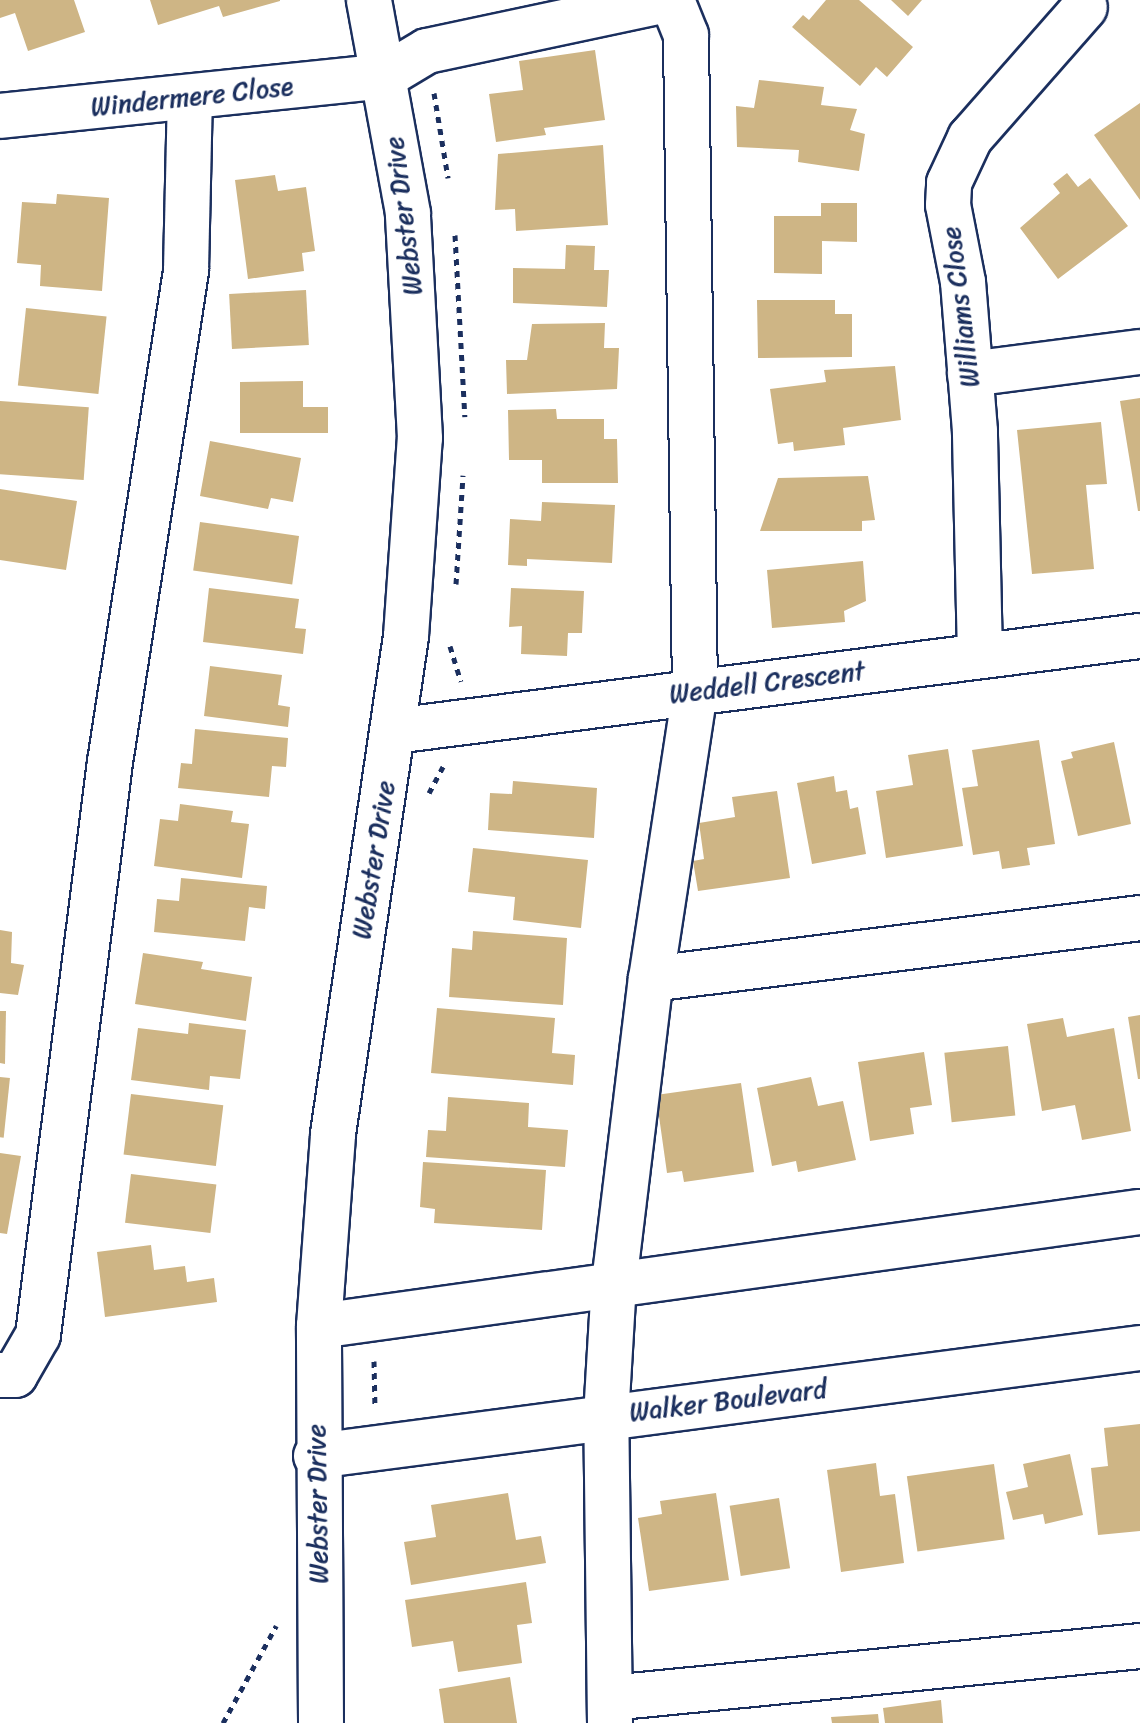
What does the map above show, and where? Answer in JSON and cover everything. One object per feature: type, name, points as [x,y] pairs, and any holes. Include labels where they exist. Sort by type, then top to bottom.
[{"type":"street","name":"Webster Drive","points":[[321,1723],[316,1456],[319,1326],[333,1134],[394,731],[415,548],[420,438],[408,213],[369,0]]},
{"type":"street","points":[[385,76],[427,51],[669,0],[686,35],[695,691],[651,979],[614,1283],[606,1417],[610,1710],[1140,1646]]},
{"type":"street","name":"Williams Close","points":[[980,656],[970,374],[963,282],[948,205],[952,171],[995,107],[1085,7]]},
{"type":"street","name":"Windermere Close","points":[[0,116],[385,76]]},
{"type":"street","points":[[0,1375],[15,1375],[38,1335],[110,762],[186,270],[190,97]]},
{"type":"street","points":[[970,374],[1140,352]]},
{"type":"street","name":"Weddell Crescent","points":[[394,731],[1140,636]]},
{"type":"street","points":[[651,979],[1140,918]]},
{"type":"street","points":[[319,1326],[1140,1212]]},
{"type":"street","name":"Walker Boulevard","points":[[316,1456],[1140,1348]]},
{"type":"path","points":[[374,1358],[375,1403]]},
{"type":"path","points":[[223,1723],[279,1620]]},
{"type":"building","points":[[0,0],[74,0],[85,32],[28,51],[15,13],[0,18]]},
{"type":"building","points":[[150,0],[280,1],[223,17],[219,6],[158,25]]},
{"type":"building","points":[[826,0],[859,0],[913,47],[887,77],[876,67],[860,86],[792,27],[803,15],[809,20]]},
{"type":"building","points":[[891,0],[922,0],[908,16]]},
{"type":"building","points":[[595,50],[605,120],[544,128],[546,135],[496,142],[489,94],[523,90],[519,61]]},
{"type":"building","points":[[759,80],[824,87],[821,105],[857,109],[850,130],[865,134],[859,171],[798,162],[799,150],[737,147],[736,106],[754,108]]},
{"type":"building","points":[[1140,103],[1140,200],[1094,135]]},
{"type":"building","points":[[603,145],[608,225],[516,231],[515,209],[495,210],[498,154]]},
{"type":"building","points":[[1067,173],[1078,187],[1090,178],[1128,226],[1058,279],[1020,228],[1060,193],[1053,184]]},
{"type":"building","points":[[275,175],[278,191],[306,187],[315,251],[302,253],[304,271],[248,279],[235,180]]},
{"type":"building","points":[[57,194],[109,198],[102,291],[40,286],[41,265],[17,263],[22,202],[56,204]]},
{"type":"building","points":[[821,203],[857,203],[857,242],[822,241],[822,274],[774,273],[774,216],[821,216]]},
{"type":"building","points":[[566,245],[595,246],[594,270],[609,270],[607,307],[513,303],[513,268],[565,269]]},
{"type":"building","points":[[306,290],[309,345],[232,349],[229,294]]},
{"type":"building","points":[[757,300],[835,300],[835,314],[852,314],[852,357],[758,358]]},
{"type":"building","points":[[26,308],[107,316],[98,394],[18,386]]},
{"type":"building","points":[[605,323],[604,348],[619,348],[617,389],[507,394],[506,360],[527,360],[532,324]]},
{"type":"building","points":[[895,366],[901,420],[843,428],[845,445],[794,451],[793,442],[778,444],[770,389],[826,382],[824,370]]},
{"type":"building","points":[[303,381],[303,407],[328,407],[328,433],[240,433],[240,382]]},
{"type":"building","points":[[1140,398],[1140,511],[1138,511],[1120,401]]},
{"type":"building","points":[[0,401],[89,407],[84,480],[0,474]]},
{"type":"building","points":[[556,409],[557,419],[604,419],[604,439],[617,439],[618,483],[542,483],[542,460],[509,460],[508,410]]},
{"type":"building","points":[[1101,422],[1107,484],[1086,485],[1094,569],[1032,574],[1017,430]]},
{"type":"building","points":[[210,441],[301,458],[293,502],[271,498],[268,509],[200,496]]},
{"type":"building","points":[[868,476],[875,520],[862,521],[862,531],[760,531],[778,478]]},
{"type":"building","points":[[0,489],[77,501],[66,570],[0,560]]},
{"type":"building","points":[[542,502],[615,505],[612,563],[527,559],[527,566],[508,565],[510,519],[541,521]]},
{"type":"building","points":[[200,522],[299,536],[292,584],[193,571]]},
{"type":"building","points":[[863,561],[866,601],[844,611],[845,622],[772,628],[767,570]]},
{"type":"building","points":[[209,588],[299,599],[295,628],[306,629],[303,654],[203,642]]},
{"type":"building","points":[[511,588],[584,591],[582,633],[568,633],[567,656],[521,654],[522,626],[509,627]]},
{"type":"building","points":[[210,666],[282,675],[278,705],[290,707],[288,727],[204,716]]},
{"type":"building","points":[[195,729],[288,738],[286,767],[272,766],[269,797],[178,788],[181,763],[192,764]]},
{"type":"building","points":[[1039,740],[1055,844],[1027,848],[1030,865],[1002,869],[999,851],[973,855],[962,788],[978,786],[972,750]]},
{"type":"building","points":[[1114,742],[1131,824],[1078,836],[1061,761],[1073,758],[1071,752]]},
{"type":"building","points":[[948,749],[963,846],[886,858],[876,791],[913,785],[908,755]]},
{"type":"building","points":[[834,776],[836,792],[847,790],[850,809],[858,807],[866,854],[812,864],[797,783]]},
{"type":"building","points":[[513,781],[597,788],[594,838],[488,830],[490,793],[512,794]]},
{"type":"building","points":[[777,791],[790,878],[698,891],[693,861],[704,859],[699,823],[735,817],[732,797]]},
{"type":"building","points":[[180,804],[233,811],[231,822],[249,824],[242,878],[154,866],[160,819],[178,821]]},
{"type":"building","points":[[473,848],[588,860],[581,928],[513,920],[515,897],[468,892]]},
{"type":"building","points":[[181,878],[267,886],[265,909],[249,907],[245,941],[154,932],[157,899],[179,901]]},
{"type":"building","points":[[0,930],[12,932],[11,963],[24,965],[18,995],[0,993]]},
{"type":"building","points":[[473,931],[567,938],[563,1005],[449,997],[452,948],[472,950]]},
{"type":"building","points":[[143,953],[203,962],[201,969],[252,977],[246,1021],[135,1004]]},
{"type":"building","points":[[437,1008],[555,1018],[552,1053],[575,1055],[573,1085],[431,1073]]},
{"type":"building","points":[[0,1011],[6,1011],[5,1064],[0,1063]]},
{"type":"building","points":[[1140,1015],[1140,1079],[1138,1079],[1128,1017]]},
{"type":"building","points":[[1063,1018],[1067,1037],[1114,1028],[1131,1131],[1082,1140],[1075,1105],[1042,1111],[1027,1024]]},
{"type":"building","points":[[189,1023],[246,1030],[240,1079],[210,1076],[209,1090],[131,1080],[138,1028],[188,1034]]},
{"type":"building","points":[[1008,1046],[1015,1116],[952,1122],[944,1053]]},
{"type":"building","points":[[924,1052],[932,1105],[910,1108],[914,1134],[870,1141],[858,1062]]},
{"type":"building","points":[[0,1077],[10,1078],[4,1138],[0,1137]]},
{"type":"building","points":[[811,1077],[818,1106],[843,1101],[856,1160],[798,1172],[796,1161],[772,1166],[757,1088]]},
{"type":"building","points":[[741,1083],[754,1172],[684,1182],[682,1171],[667,1173],[656,1095]]},
{"type":"building","points":[[131,1094],[223,1105],[216,1166],[124,1155]]},
{"type":"building","points":[[448,1097],[529,1103],[528,1127],[568,1130],[565,1167],[426,1157],[428,1130],[446,1131]]},
{"type":"building","points":[[0,1153],[21,1156],[7,1234],[0,1233]]},
{"type":"building","points":[[423,1162],[546,1170],[542,1230],[434,1223],[435,1209],[420,1207]]},
{"type":"building","points":[[131,1174],[216,1184],[210,1233],[125,1223]]},
{"type":"building","points":[[151,1245],[154,1270],[185,1266],[187,1282],[214,1278],[217,1302],[105,1317],[97,1252]]},
{"type":"building","points":[[1140,1424],[1140,1531],[1098,1535],[1091,1468],[1108,1466],[1104,1428]]},
{"type":"building","points":[[1070,1454],[1083,1515],[1045,1524],[1043,1514],[1013,1520],[1006,1492],[1028,1487],[1023,1464]]},
{"type":"building","points":[[876,1463],[880,1496],[895,1494],[904,1563],[841,1572],[827,1470]]},
{"type":"building","points":[[994,1464],[1005,1539],[917,1552],[907,1476]]},
{"type":"building","points":[[508,1493],[516,1540],[541,1536],[546,1563],[411,1585],[404,1542],[436,1537],[431,1505]]},
{"type":"building","points":[[716,1493],[729,1580],[649,1591],[638,1518],[662,1514],[660,1501]]},
{"type":"building","points":[[779,1498],[790,1568],[741,1576],[730,1506]]},
{"type":"building","points":[[526,1582],[532,1623],[517,1625],[522,1663],[458,1672],[453,1641],[412,1647],[405,1600]]},
{"type":"building","points":[[510,1677],[517,1723],[444,1723],[439,1689]]},
{"type":"building","points":[[941,1700],[943,1723],[885,1723],[883,1708]]},
{"type":"building","points":[[878,1714],[879,1723],[832,1723],[831,1717]]}]
